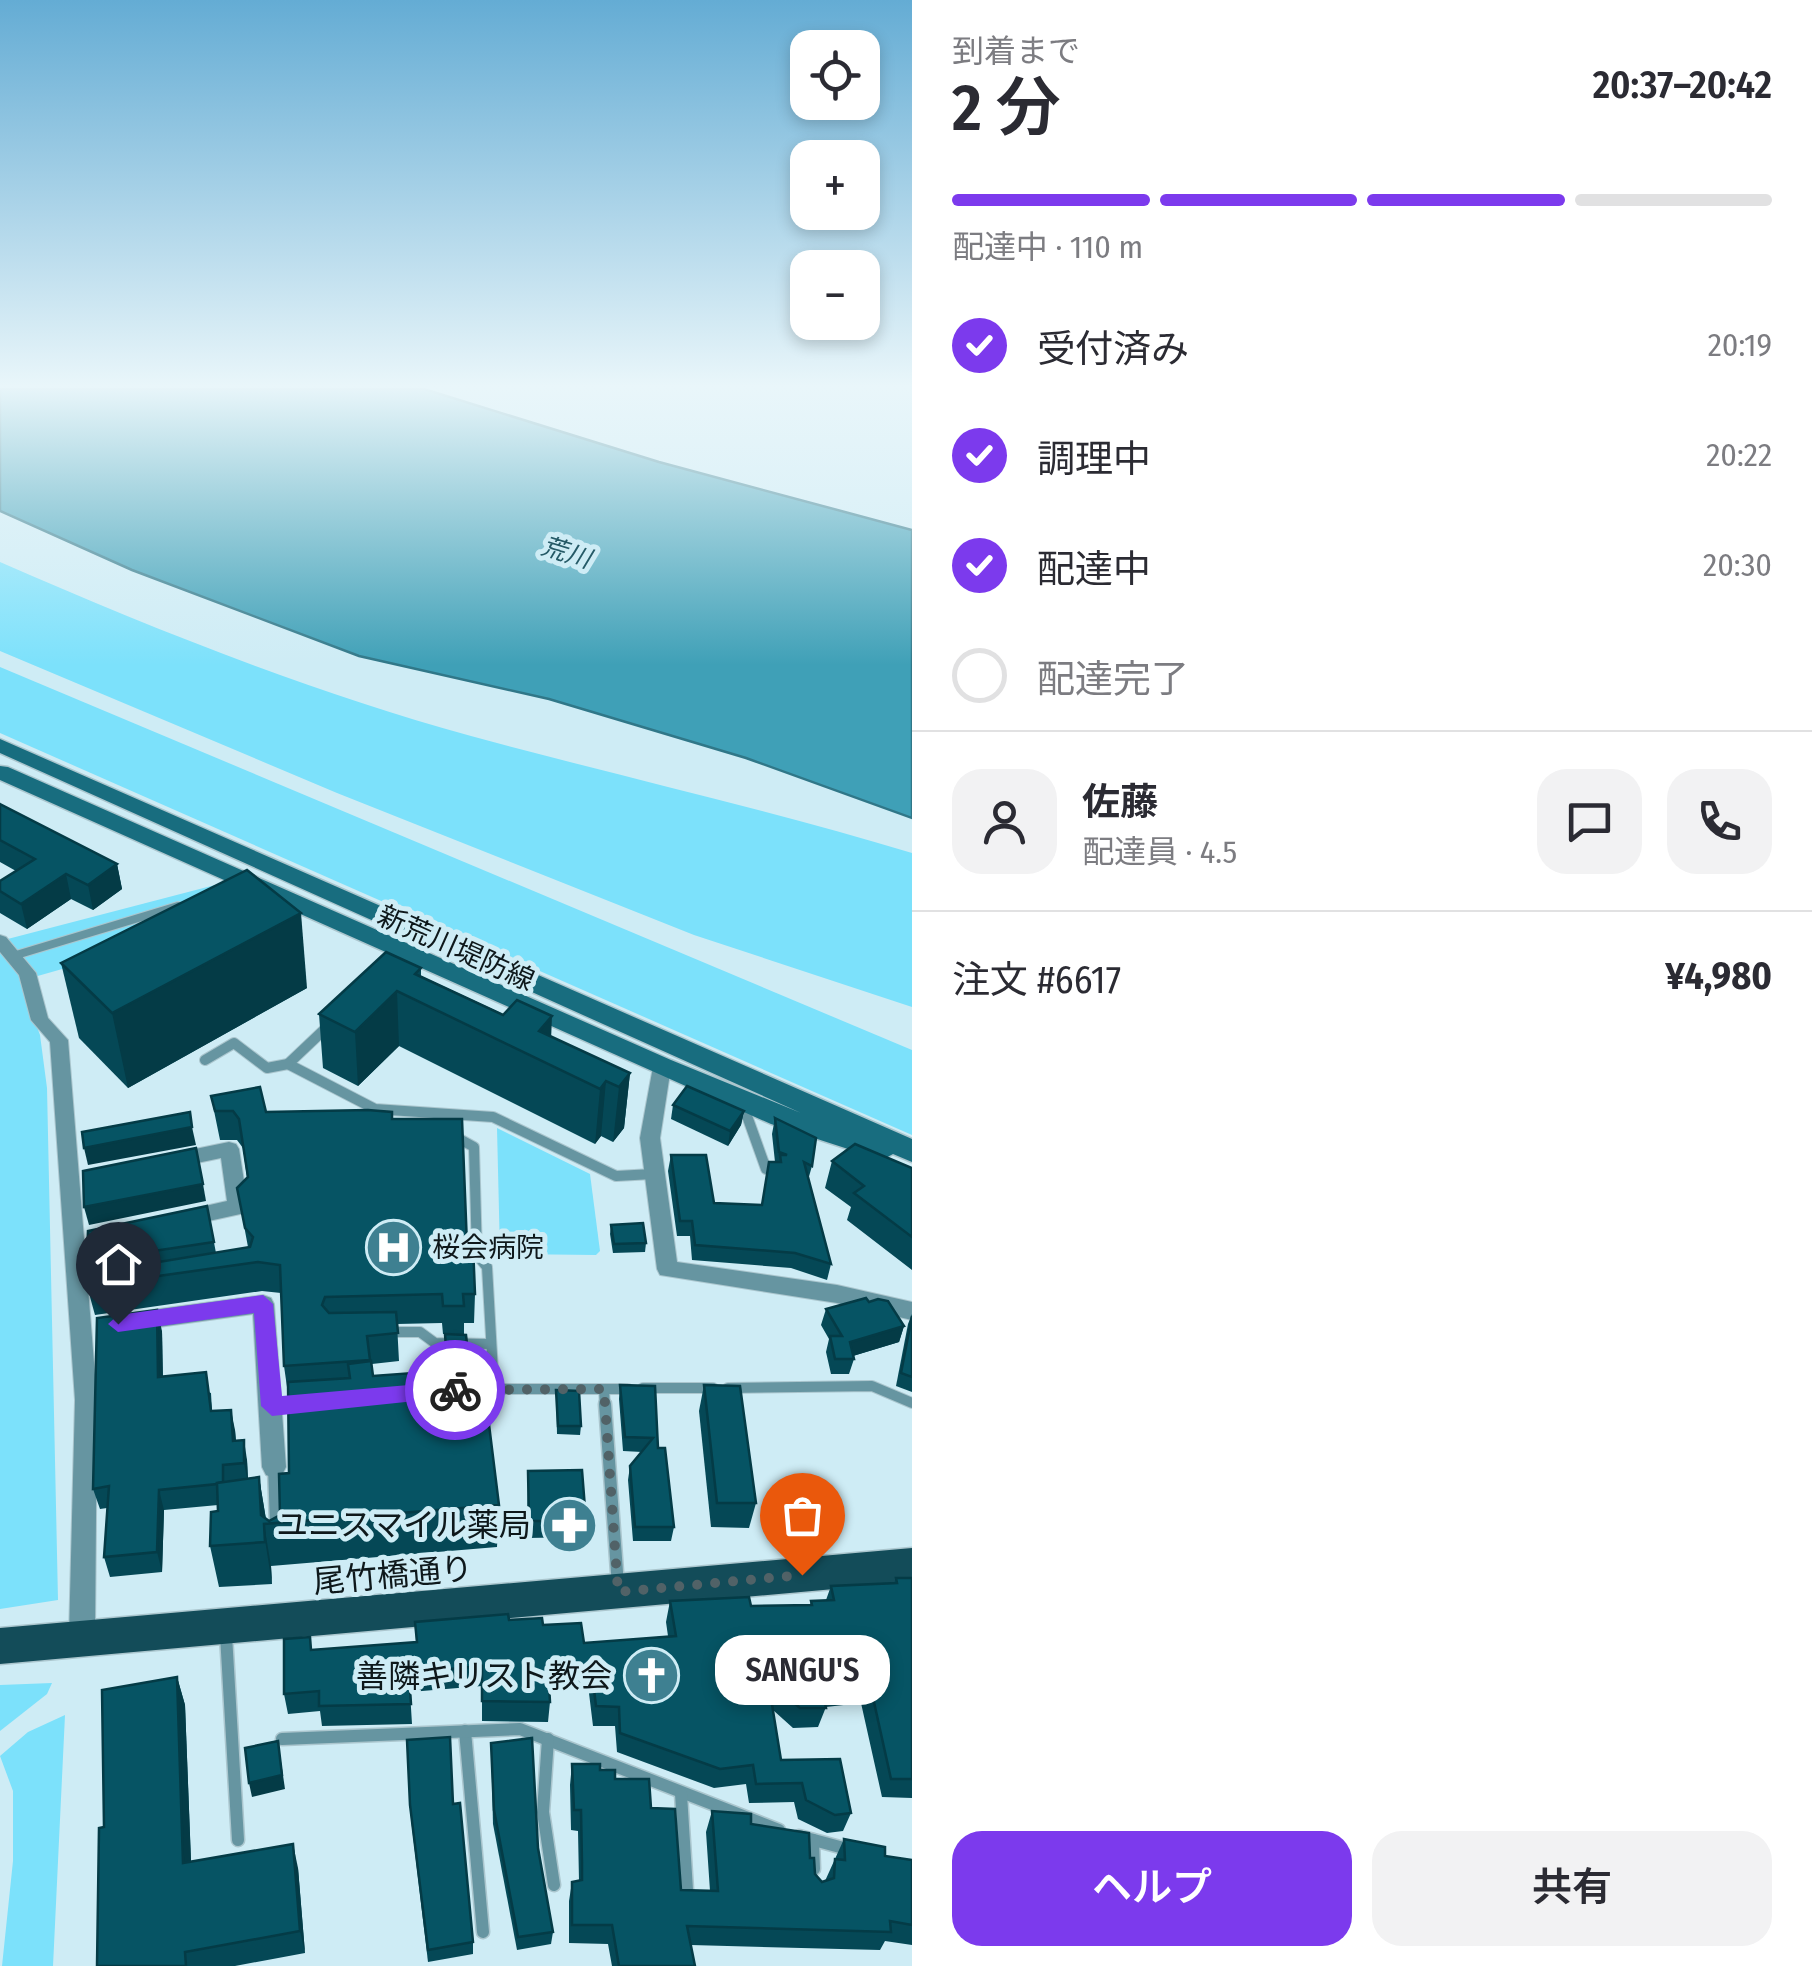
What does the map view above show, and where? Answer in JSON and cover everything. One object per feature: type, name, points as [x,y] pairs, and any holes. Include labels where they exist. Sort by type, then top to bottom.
[{"type":"main road","name":"新荒川堤防線","points":[[0,745],[912,1152]]},
{"type":"main road","name":"新荒川堤防線","points":[[0,772],[396,960],[742,1102],[860,1146],[912,1152]]},
{"type":"main road","name":"尾竹橋通り","points":[[0,1646],[912,1565]]},
{"type":"street","points":[[6,949],[27,974],[40,1020],[59,1040],[88,1292],[100,1326],[86,1400],[82,1636]]},
{"type":"street","points":[[662,1068],[650,1138],[667,1269],[836,1294],[912,1311]]},
{"type":"street","points":[[158,1163],[229,1149],[238,1207],[166,1222]]},
{"type":"street","points":[[100,1326],[263,1304],[282,1405],[274,1467]]},
{"type":"lane","points":[[6,949],[184,904]]},
{"type":"lane","points":[[205,1060],[234,1043],[266,1068],[288,1064],[331,1023]]},
{"type":"lane","points":[[288,1064],[375,1109],[494,1118],[616,1176],[653,1174]]},
{"type":"lane","points":[[742,1102],[766,1169]]},
{"type":"lane","points":[[444,1137],[463,1137],[474,1147],[477,1255],[487,1267],[494,1389]]},
{"type":"lane","points":[[368,1332],[420,1332],[436,1343],[491,1344]]},
{"type":"lane","points":[[468,1388],[872,1386],[912,1403]]},
{"type":"lane","points":[[604,1389],[618,1592]]},
{"type":"lane","points":[[274,1467],[276,1536]]},
{"type":"lane","points":[[226,1627],[238,1840]]},
{"type":"lane","points":[[282,1739],[520,1728],[741,1818],[862,1853]]},
{"type":"lane","points":[[465,1731],[483,1932]]},
{"type":"lane","points":[[548,1739],[543,1762],[543,1840],[554,1885]]},
{"type":"lane","points":[[681,1794],[687,1890]]},
{"type":"lane","points":[[813,1840],[816,1892]]},
{"type":"shaded area","points":[[0,562],[174,635],[351,699],[471,736],[912,853],[912,1007],[694,935],[337,793],[0,651]]},
{"type":"shaded area","points":[[0,667],[912,1050],[912,1135],[0,733]]},
{"type":"shaded area","points":[[215,885],[270,910],[20,981],[40,1035],[47,1088],[58,1600],[0,1609],[0,941]]},
{"type":"shaded area","points":[[497,1128],[590,1174],[600,1251],[596,1255],[500,1254]]},
{"type":"shaded area","points":[[52,1683],[47,1694],[0,1731],[0,1685]]},
{"type":"shaded area","points":[[65,1715],[53,1966],[2,1966],[13,1861],[13,1791],[0,1756],[28,1732]]},
{"type":"water","name":"荒川","points":[[0,481],[729,481],[912,530],[912,818],[746,758],[549,699],[359,656],[132,570],[0,511]]},
{"type":"building","points":[[0,804],[117,864],[88,885],[66,874],[21,904],[0,891],[0,881],[35,859],[0,840]]},
{"type":"building","points":[[247,870],[301,913],[112,1013],[61,963]]},
{"type":"building","points":[[386,952],[421,968],[415,974],[503,1015],[517,1000],[552,1016],[539,1031],[630,1073],[619,1087],[606,1081],[600,1089],[397,991],[355,1032],[319,1014]]},
{"type":"building","points":[[687,1086],[744,1111],[730,1131],[673,1105]]},
{"type":"building","points":[[260,1087],[266,1112],[368,1110],[392,1112],[392,1119],[462,1119],[467,1245],[473,1245],[475,1294],[463,1294],[464,1306],[443,1306],[442,1294],[325,1297],[322,1305],[329,1313],[396,1312],[398,1333],[367,1336],[370,1360],[284,1366],[280,1265],[258,1262],[87,1286],[86,1274],[250,1247],[253,1237],[245,1228],[237,1188],[248,1177],[239,1119],[233,1111],[215,1111],[211,1096]]},
{"type":"building","points":[[190,1112],[192,1127],[84,1148],[82,1132]]},
{"type":"building","points":[[775,1118],[816,1138],[812,1166],[804,1162],[831,1264],[795,1253],[695,1245],[692,1221],[680,1221],[671,1155],[706,1155],[714,1203],[762,1205],[769,1162],[781,1162],[780,1155],[787,1155],[779,1152]]},
{"type":"building","points":[[855,1144],[912,1168],[912,1237],[854,1193],[864,1186],[832,1161]]},
{"type":"building","points":[[196,1148],[203,1184],[84,1207],[83,1171]]},
{"type":"building","points":[[207,1206],[214,1242],[87,1261],[88,1231]]},
{"type":"building","points":[[643,1223],[646,1243],[614,1244],[611,1225]]},
{"type":"building","points":[[866,1298],[869,1302],[888,1301],[904,1326],[850,1342],[854,1359],[835,1359],[830,1336],[842,1336],[826,1309]]},
{"type":"building","points":[[157,1310],[158,1377],[206,1372],[211,1411],[231,1410],[233,1441],[244,1440],[244,1463],[223,1465],[223,1482],[217,1484],[159,1490],[157,1552],[104,1557],[109,1486],[93,1489],[97,1318]]},
{"type":"building","points":[[912,1316],[912,1377],[901,1373]]},
{"type":"building","points":[[445,1334],[466,1335],[469,1362],[447,1363]]},
{"type":"building","points":[[371,1361],[373,1376],[482,1368],[499,1505],[264,1524],[265,1542],[210,1546],[211,1512],[218,1511],[217,1483],[259,1477],[261,1515],[269,1521],[280,1515],[279,1474],[289,1473],[288,1382],[350,1378],[348,1364]]},
{"type":"building","points":[[620,1385],[655,1386],[658,1448],[665,1448],[674,1527],[635,1527],[630,1466],[653,1438],[625,1437]]},
{"type":"building","points":[[704,1385],[740,1386],[756,1503],[717,1503]]},
{"type":"building","points":[[556,1390],[579,1391],[581,1426],[558,1426]]},
{"type":"building","points":[[582,1470],[586,1521],[529,1521],[528,1471]]},
{"type":"building","points":[[896,1578],[912,1578],[912,1779],[891,1779],[870,1684],[822,1688],[826,1708],[800,1708],[768,1680],[781,1760],[840,1759],[851,1813],[835,1815],[806,1800],[802,1783],[756,1784],[753,1765],[720,1769],[620,1733],[619,1707],[596,1706],[591,1665],[548,1668],[550,1702],[482,1701],[482,1666],[409,1673],[411,1704],[319,1706],[319,1691],[284,1694],[284,1639],[310,1637],[311,1650],[417,1642],[415,1622],[508,1614],[509,1620],[542,1618],[543,1625],[581,1623],[584,1643],[676,1636],[670,1601],[749,1597],[751,1606],[812,1605],[811,1601],[834,1600],[831,1586],[897,1583]]},
{"type":"building","points":[[177,1677],[183,1863],[293,1844],[300,1931],[185,1952],[186,1966],[97,1966],[99,1828],[104,1827],[102,1690]]},
{"type":"building","points":[[450,1737],[453,1804],[460,1803],[473,1942],[428,1950],[410,1805],[407,1740]]},
{"type":"building","points":[[532,1738],[538,1848],[553,1932],[518,1937],[494,1810],[491,1743]]},
{"type":"building","points":[[278,1741],[282,1775],[249,1783],[245,1748]]},
{"type":"building","points":[[572,1764],[600,1764],[600,1770],[615,1770],[615,1779],[649,1779],[651,1808],[675,1809],[681,1890],[718,1891],[712,1811],[751,1814],[751,1824],[809,1833],[810,1858],[814,1858],[815,1874],[822,1882],[834,1878],[835,1859],[845,1860],[844,1839],[885,1847],[885,1856],[912,1860],[912,1925],[890,1921],[891,1932],[687,1926],[695,1966],[619,1966],[612,1925],[572,1925],[572,1882],[582,1880],[582,1863],[581,1810],[574,1810]]},
{"type":"way so far","points":[[455,1390],[604,1389],[618,1592],[802,1575]]},
{"type":"place","name":"桜会病院","points":[[393,1247]]},
{"type":"place","name":"ユニスマイル薬局","points":[[570,1525]]},
{"type":"place","name":"SANGU'S","points":[[802,1575]]},
{"type":"place","name":"善隣キリスト教会","points":[[651,1676]]},
{"type":"route","points":[[118,1324],[263,1304],[272,1406],[455,1390]]}]
